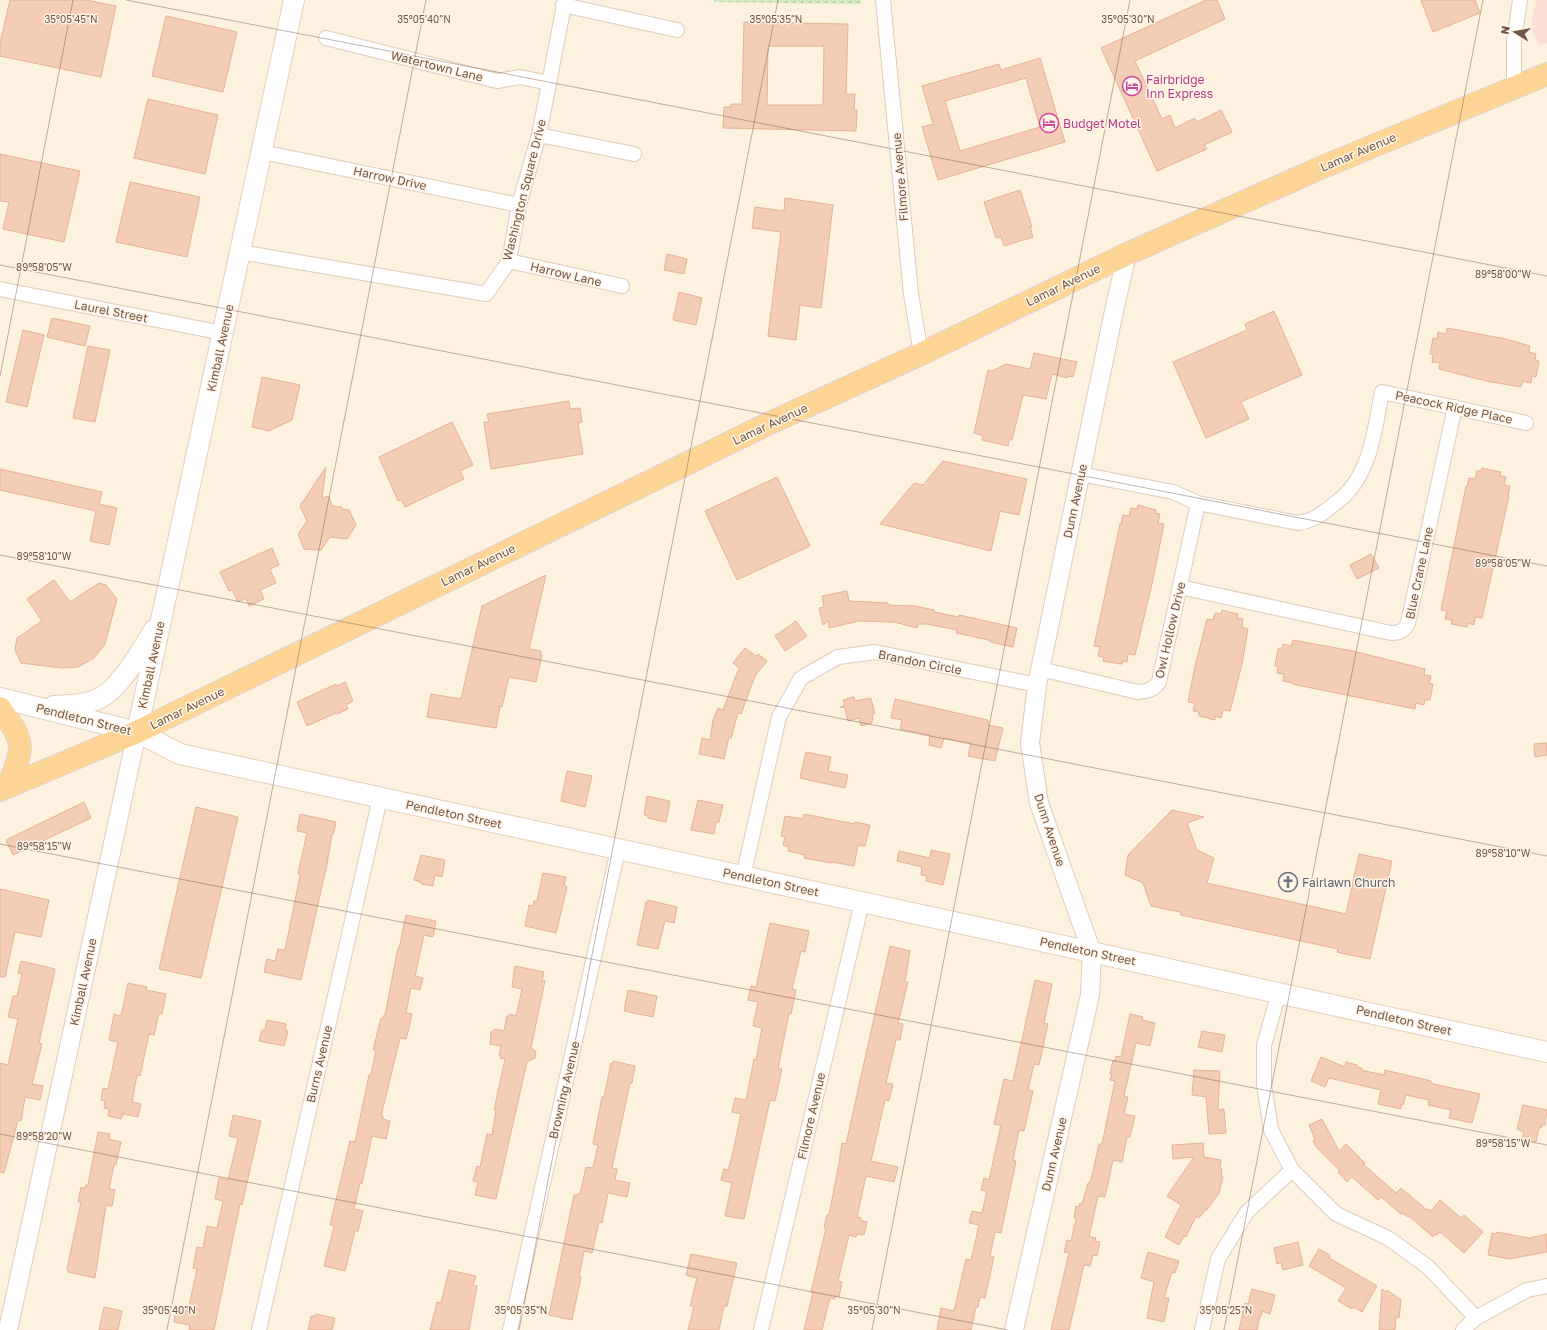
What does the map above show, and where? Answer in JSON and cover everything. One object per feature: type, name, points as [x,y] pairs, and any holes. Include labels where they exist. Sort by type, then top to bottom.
[{"type":"main road","name":"Kimball Avenue","points":[[137,732],[294,0]]},
{"type":"main road","name":"Lamar Avenue","points":[[4,788],[137,732],[772,422],[921,354],[1127,254],[1270,190],[1547,74]]},
{"type":"main road","points":[[37,708],[81,704],[100,698],[114,687],[137,657],[161,619]]},
{"type":"main road","name":"Pendleton Street","points":[[0,698],[137,732],[180,754],[1092,953],[1279,992],[1547,1052]]},
{"type":"main road","points":[[0,708],[16,730],[20,742],[20,757],[4,788]]},
{"type":"street","name":"Filmore Avenue","points":[[883,0],[910,294],[921,354]]},
{"type":"street","points":[[1514,87],[1514,40],[1520,0]]},
{"type":"street","points":[[564,2],[677,30]]},
{"type":"street","name":"Washington Square Drive","points":[[240,252],[486,294],[509,261],[519,205],[538,134],[564,2]]},
{"type":"street","name":"Watertown Lane","points":[[326,38],[497,81],[520,77],[548,83]]},
{"type":"street","points":[[538,134],[634,154]]},
{"type":"street","name":"Harrow Drive","points":[[262,152],[519,205]]},
{"type":"street","name":"Dunn Avenue","points":[[1014,1330],[1090,995],[1092,953],[1039,804],[1030,743],[1038,677],[1127,254]]},
{"type":"street","name":"Harrow Lane","points":[[509,261],[622,286]]},
{"type":"street","name":"Laurel Street","points":[[0,289],[223,333]]},
{"type":"street","name":"Peacock Ridge Place","points":[[1198,503],[1298,523],[1308,522],[1320,516],[1347,494],[1363,469],[1368,455],[1382,392],[1526,423]]},
{"type":"street","name":"Blue Crane Lane","points":[[1180,587],[1399,633],[1405,629],[1408,624],[1454,407]]},
{"type":"street","points":[[1080,474],[1174,492],[1198,503]]},
{"type":"street","name":"Owl Hollow Drive","points":[[1038,677],[1138,692],[1148,691],[1154,688],[1159,682],[1198,503]]},
{"type":"street","name":"Brandon Circle","points":[[744,876],[779,717],[801,678],[838,657],[875,652],[1038,677]]},
{"type":"street","name":"Kimball Avenue","points":[[8,1330],[137,732]]},
{"type":"street","name":"Burns Avenue","points":[[259,1330],[380,798]]},
{"type":"street","name":"Browning Avenue","points":[[510,1330],[618,850]]},
{"type":"street","name":"Filmore Avenue","points":[[761,1330],[862,902]]},
{"type":"street","points":[[1279,992],[1264,1045],[1264,1084],[1271,1130],[1292,1170],[1336,1214],[1388,1238],[1428,1267],[1476,1318]]},
{"type":"street","points":[[1202,1330],[1218,1260],[1247,1212],[1292,1170]]},
{"type":"street","points":[[1463,1330],[1476,1318],[1527,1290],[1547,1286]]},
{"type":"shaded area","points":[[1536,0],[1547,0],[1547,43],[1539,46],[1531,27]]},
{"type":"green space","points":[[714,0],[861,0],[862,4],[714,2]]},
{"type":"building","points":[[10,0],[87,0],[116,6],[101,77],[0,56],[0,43]]},
{"type":"building","name":"Fairbridge Inn Express","points":[[1206,0],[1217,0],[1225,19],[1135,61],[1162,119],[1170,115],[1175,128],[1193,119],[1197,122],[1221,110],[1232,132],[1204,145],[1207,149],[1157,171],[1101,48]]},
{"type":"building","points":[[1421,0],[1475,0],[1480,13],[1433,32]]},
{"type":"building","points":[[166,16],[237,32],[223,92],[152,76]]},
{"type":"building","points":[[744,22],[848,24],[846,94],[855,94],[854,110],[857,110],[856,131],[723,128],[724,107],[731,107],[731,104],[742,104]],"holes":[[[768,46],[824,46],[823,105],[767,105]]]},
{"type":"building","name":"Budget Motel","points":[[1040,58],[1065,142],[938,180],[922,127],[933,124],[922,86],[999,64],[1001,70]],"holes":[[[1026,78],[1040,127],[960,151],[945,101]]]},
{"type":"building","points":[[148,99],[218,115],[205,174],[134,158]]},
{"type":"building","points":[[0,154],[80,171],[64,242],[3,229],[9,202],[0,201]]},
{"type":"building","points":[[130,182],[200,197],[187,257],[116,242]]},
{"type":"building","points":[[1020,190],[1032,227],[1030,227],[1033,237],[1004,246],[1001,237],[996,238],[984,202]]},
{"type":"building","points":[[785,198],[833,205],[821,308],[800,305],[796,340],[768,336],[781,232],[752,228],[755,207],[784,211]]},
{"type":"building","points":[[667,254],[687,259],[684,274],[664,270]]},
{"type":"building","points":[[679,292],[702,298],[696,325],[673,320]]},
{"type":"building","points":[[1274,311],[1302,375],[1241,402],[1249,419],[1206,438],[1173,362],[1247,330],[1245,324]]},
{"type":"building","points":[[52,318],[90,326],[85,346],[47,337]]},
{"type":"building","points":[[1447,328],[1506,339],[1530,346],[1529,352],[1536,354],[1535,360],[1539,361],[1536,377],[1532,376],[1531,383],[1523,381],[1521,387],[1486,381],[1439,369],[1440,363],[1432,362],[1433,355],[1430,354],[1433,338],[1437,339],[1438,332],[1446,334]]},
{"type":"building","points":[[23,330],[44,335],[27,407],[6,402]]},
{"type":"building","points":[[88,346],[110,350],[95,422],[73,418]]},
{"type":"building","points":[[1034,353],[1077,362],[1073,377],[1067,376],[1067,378],[1052,374],[1046,399],[1023,395],[1012,440],[1009,440],[1008,446],[982,440],[983,436],[974,433],[988,370],[992,371],[1006,364],[1030,369]]},
{"type":"building","points":[[262,377],[300,385],[292,420],[269,431],[252,427]]},
{"type":"building","points":[[569,401],[570,409],[580,408],[582,422],[578,423],[583,454],[491,469],[484,422],[489,422],[487,414]]},
{"type":"building","points":[[452,422],[473,465],[460,471],[464,479],[405,507],[401,499],[398,501],[379,457]]},
{"type":"building","points":[[943,461],[1027,479],[1019,515],[1000,511],[991,551],[880,524],[914,483],[923,485]]},
{"type":"building","points":[[326,467],[322,498],[329,496],[332,506],[342,507],[342,509],[349,510],[356,525],[347,539],[330,537],[321,550],[304,549],[298,534],[307,521],[300,506]]},
{"type":"building","points":[[1482,468],[1501,472],[1500,476],[1506,477],[1504,485],[1510,486],[1482,618],[1475,617],[1474,625],[1468,623],[1467,627],[1451,624],[1452,620],[1445,619],[1447,611],[1441,610],[1466,486],[1467,487],[1469,478],[1475,479],[1477,471],[1481,471]]},
{"type":"building","points":[[0,469],[102,492],[99,504],[117,508],[109,545],[90,541],[96,511],[0,490]]},
{"type":"building","points":[[777,477],[810,546],[737,580],[705,511]]},
{"type":"building","points":[[1138,505],[1156,510],[1156,513],[1160,514],[1158,523],[1164,524],[1152,584],[1135,655],[1128,654],[1127,662],[1123,661],[1122,664],[1120,664],[1103,661],[1104,657],[1098,656],[1100,647],[1094,646],[1120,524],[1123,515],[1129,516],[1131,508],[1137,509]]},
{"type":"building","points":[[272,548],[279,565],[270,569],[276,583],[260,590],[264,599],[249,606],[246,598],[238,602],[232,590],[229,591],[220,572]]},
{"type":"building","points":[[1371,554],[1379,568],[1357,579],[1350,565]]},
{"type":"building","points":[[546,575],[529,649],[541,651],[540,655],[542,655],[536,682],[509,677],[502,707],[500,706],[496,728],[427,717],[431,694],[461,699],[482,606]]},
{"type":"building","points":[[54,580],[70,602],[99,583],[106,585],[117,599],[105,644],[94,658],[78,667],[62,668],[21,663],[15,650],[17,638],[42,621],[27,599]]},
{"type":"building","points":[[847,591],[849,601],[888,603],[888,605],[911,605],[934,610],[934,612],[959,617],[959,615],[1017,628],[1013,647],[956,633],[957,630],[926,624],[918,624],[917,628],[894,622],[859,621],[829,628],[828,621],[823,625],[819,608],[824,607],[822,596]]},
{"type":"building","points":[[1222,610],[1238,614],[1237,618],[1243,619],[1242,627],[1248,629],[1242,664],[1230,711],[1223,710],[1221,718],[1215,716],[1215,720],[1199,716],[1199,712],[1193,711],[1195,703],[1188,702],[1195,666],[1207,619],[1213,620],[1215,613],[1221,614]]},
{"type":"building","points":[[796,621],[807,636],[785,651],[775,636]]},
{"type":"building","points":[[1293,640],[1353,651],[1425,669],[1424,675],[1431,676],[1429,683],[1433,684],[1430,700],[1425,700],[1424,705],[1416,703],[1415,709],[1283,681],[1284,674],[1277,673],[1278,667],[1275,666],[1278,649],[1283,648],[1283,644],[1291,646]]},
{"type":"building","points":[[745,648],[756,656],[758,654],[767,661],[755,676],[741,714],[738,713],[731,738],[729,737],[724,759],[699,754],[702,738],[710,740],[713,720],[718,708],[723,710],[737,673],[740,669],[733,663]]},
{"type":"building","points":[[345,682],[353,701],[346,705],[348,709],[307,726],[297,702],[336,684],[337,686]]},
{"type":"building","points":[[854,697],[855,701],[871,698],[875,714],[872,713],[872,723],[861,726],[859,718],[848,721],[845,708],[840,707],[845,705],[843,700]]},
{"type":"building","points":[[895,699],[988,720],[988,725],[1003,728],[995,761],[968,756],[971,743],[944,738],[941,748],[929,745],[930,735],[900,729],[902,720],[891,718]]},
{"type":"building","points":[[1547,743],[1547,755],[1535,757],[1534,744]]},
{"type":"building","points":[[806,752],[831,757],[828,771],[848,775],[845,788],[800,778]]},
{"type":"building","points":[[567,771],[592,776],[585,807],[561,801]]},
{"type":"building","points":[[647,796],[670,801],[666,822],[648,818],[648,816],[644,815]]},
{"type":"building","points":[[698,800],[723,805],[719,822],[716,822],[714,834],[691,830]]},
{"type":"building","points":[[84,802],[91,818],[13,855],[6,840]]},
{"type":"building","points":[[196,807],[238,817],[201,978],[159,969]]},
{"type":"building","points":[[1172,810],[1204,817],[1187,823],[1197,850],[1214,858],[1207,883],[1346,914],[1359,854],[1392,861],[1370,959],[1337,952],[1338,949],[1181,915],[1180,912],[1151,906],[1143,883],[1125,875],[1128,855]]},
{"type":"building","points":[[300,814],[336,822],[333,835],[332,834],[327,864],[301,980],[264,972],[267,959],[275,961],[278,949],[285,950],[300,876],[298,873],[307,833],[297,831]]},
{"type":"building","points":[[804,814],[855,824],[855,822],[870,825],[865,846],[858,845],[854,866],[804,858],[805,855],[788,851],[789,847],[783,845],[785,837],[781,836],[785,816],[803,819]]},
{"type":"building","points":[[931,850],[950,854],[943,885],[926,881],[927,876],[921,875],[922,867],[897,861],[899,851],[930,858]]},
{"type":"building","points":[[421,855],[445,860],[442,877],[435,875],[433,886],[421,884],[421,882],[414,880]]},
{"type":"building","points":[[543,873],[566,877],[564,885],[567,887],[556,933],[525,926],[529,905],[533,906],[534,901],[537,901]]},
{"type":"building","points":[[0,889],[49,900],[41,937],[15,932],[5,977],[0,977]]},
{"type":"building","points":[[648,900],[677,907],[674,923],[665,921],[658,949],[637,945],[646,902],[648,902]]},
{"type":"building","points":[[406,915],[436,921],[433,937],[424,935],[415,976],[423,978],[420,990],[411,988],[406,1013],[412,1014],[409,1028],[406,1039],[400,1038],[381,1116],[383,1116],[383,1119],[390,1121],[386,1139],[372,1136],[362,1184],[360,1183],[354,1209],[363,1211],[358,1231],[355,1231],[345,1271],[324,1266],[334,1226],[330,1225],[350,1141],[355,1142],[369,1075],[371,1075],[376,1050],[373,1050],[381,1018],[385,1015]]},
{"type":"building","points":[[770,923],[809,931],[805,952],[801,951],[792,989],[796,990],[791,1014],[789,1013],[778,1069],[782,1069],[775,1101],[770,1100],[744,1219],[725,1216],[732,1183],[721,1180],[724,1169],[728,1170],[731,1161],[741,1114],[732,1112],[735,1098],[746,1100],[754,1059],[756,1060],[762,1028],[753,1026],[758,1002],[748,1000],[751,986],[756,987]]},
{"type":"building","points":[[890,946],[910,951],[905,982],[908,982],[898,1023],[903,1024],[900,1040],[896,1040],[886,1083],[893,1084],[889,1101],[885,1100],[871,1161],[898,1167],[894,1182],[866,1176],[857,1217],[861,1218],[860,1220],[867,1222],[864,1235],[857,1234],[856,1237],[849,1235],[838,1281],[842,1282],[839,1297],[835,1296],[835,1299],[830,1298],[822,1330],[804,1330],[826,1228],[824,1228],[827,1215],[829,1215],[842,1143],[846,1144]]},
{"type":"building","points":[[21,961],[55,969],[39,1043],[42,1044],[32,1084],[43,1086],[40,1100],[25,1097],[21,1121],[18,1120],[4,1173],[0,1172],[0,1063],[8,1065],[18,1019],[8,1017],[13,996],[17,996],[22,974],[18,973]]},
{"type":"building","points":[[515,966],[544,972],[542,981],[545,981],[531,1048],[536,1052],[535,1058],[527,1062],[496,1199],[475,1195],[478,1182],[473,1181],[477,1166],[480,1167],[487,1134],[492,1135],[496,1110],[494,1110],[505,1059],[500,1058],[501,1055],[499,1055],[501,1046],[490,1044],[491,1032],[495,1029],[504,1031],[507,1016],[510,1014],[516,1016],[522,989],[512,987]]},
{"type":"building","points":[[1035,980],[1052,984],[1044,1023],[1048,1024],[1039,1065],[1034,1064],[1028,1090],[1033,1091],[1024,1131],[1019,1130],[1013,1160],[1016,1161],[1001,1233],[995,1232],[990,1256],[994,1257],[985,1298],[980,1297],[978,1307],[976,1307],[971,1330],[937,1330],[941,1308],[954,1311],[966,1259],[971,1260],[979,1225],[969,1223],[972,1211],[982,1213],[987,1191],[981,1190],[984,1178],[989,1180],[1001,1125],[994,1124],[1004,1079],[1013,1081]]},
{"type":"building","points":[[128,983],[147,987],[146,990],[166,994],[162,1014],[159,1013],[154,1035],[149,1034],[140,1076],[137,1075],[132,1102],[141,1104],[138,1117],[123,1114],[121,1119],[108,1116],[109,1109],[104,1108],[105,1101],[101,1100],[103,1088],[108,1089],[118,1042],[109,1040],[114,1014],[121,1016]]},
{"type":"building","points":[[628,990],[657,996],[653,1017],[624,1011]]},
{"type":"building","points":[[1130,1014],[1143,1017],[1142,1020],[1155,1023],[1150,1046],[1136,1043],[1124,1096],[1128,1097],[1124,1114],[1135,1116],[1130,1137],[1127,1137],[1122,1162],[1113,1160],[1105,1197],[1098,1196],[1089,1237],[1096,1238],[1095,1241],[1100,1242],[1097,1256],[1093,1255],[1090,1266],[1084,1265],[1069,1330],[1051,1330],[1069,1253],[1064,1252],[1067,1240],[1071,1241],[1076,1219],[1074,1218],[1076,1206],[1079,1207],[1080,1203],[1082,1204],[1088,1183],[1090,1183],[1099,1144],[1102,1144],[1115,1081],[1110,1080],[1113,1060],[1115,1061],[1116,1056],[1121,1057]]},
{"type":"building","points":[[267,1020],[286,1024],[285,1030],[288,1031],[284,1046],[259,1041],[262,1030],[265,1030]]},
{"type":"building","points":[[1202,1031],[1225,1035],[1222,1052],[1198,1047]]},
{"type":"building","points":[[1321,1057],[1345,1067],[1346,1062],[1357,1065],[1357,1067],[1362,1068],[1361,1070],[1384,1075],[1385,1070],[1431,1081],[1434,1084],[1480,1094],[1472,1123],[1449,1118],[1451,1110],[1428,1105],[1429,1100],[1406,1095],[1403,1105],[1401,1105],[1401,1109],[1378,1104],[1381,1090],[1329,1078],[1325,1087],[1311,1081]]},
{"type":"building","points":[[613,1061],[635,1066],[612,1168],[617,1169],[615,1180],[630,1183],[627,1197],[608,1193],[602,1223],[599,1222],[592,1253],[584,1251],[579,1276],[581,1277],[572,1320],[549,1315],[574,1195],[580,1194],[586,1167],[593,1168],[598,1145],[593,1144],[602,1097],[604,1097],[611,1063],[612,1064]]},
{"type":"building","points":[[1194,1070],[1220,1071],[1218,1110],[1224,1109],[1226,1133],[1209,1134],[1206,1097],[1192,1095]]},
{"type":"building","points":[[1523,1105],[1547,1110],[1545,1125],[1542,1125],[1541,1128],[1539,1128],[1536,1142],[1522,1139],[1524,1132],[1517,1129]]},
{"type":"building","points":[[233,1115],[261,1121],[242,1205],[240,1204],[214,1330],[189,1330],[190,1325],[174,1322],[176,1309],[188,1311],[197,1269],[193,1268],[197,1247],[203,1248],[207,1226],[217,1228],[223,1201],[215,1199],[219,1178],[228,1180],[238,1138],[229,1136]]},
{"type":"building","points":[[1322,1119],[1339,1151],[1346,1144],[1365,1163],[1363,1164],[1396,1193],[1401,1188],[1427,1210],[1428,1209],[1431,1211],[1440,1200],[1461,1218],[1464,1215],[1483,1232],[1464,1253],[1440,1232],[1437,1235],[1435,1234],[1433,1237],[1409,1216],[1408,1217],[1402,1213],[1401,1214],[1381,1197],[1378,1200],[1352,1177],[1347,1182],[1338,1172],[1340,1171],[1317,1148],[1313,1141],[1315,1139],[1309,1125]]},
{"type":"building","points":[[98,1132],[110,1134],[109,1139],[121,1142],[109,1189],[115,1190],[112,1206],[106,1205],[95,1278],[68,1272],[67,1269],[81,1202],[78,1202],[81,1187],[85,1188],[86,1185],[88,1185]]},
{"type":"building","points":[[1203,1143],[1204,1157],[1221,1160],[1221,1176],[1223,1177],[1219,1193],[1207,1210],[1206,1209],[1199,1218],[1196,1216],[1186,1237],[1184,1236],[1179,1245],[1165,1237],[1181,1205],[1167,1196],[1194,1157],[1173,1159],[1172,1145]]},
{"type":"building","points":[[1497,1232],[1529,1238],[1547,1234],[1547,1252],[1509,1259],[1488,1255],[1492,1233],[1496,1234]]},
{"type":"building","points":[[1298,1242],[1303,1265],[1283,1270],[1281,1263],[1277,1264],[1274,1248]]},
{"type":"building","points":[[1319,1249],[1330,1255],[1329,1258],[1377,1286],[1362,1312],[1353,1307],[1352,1309],[1338,1301],[1346,1288],[1309,1266]]},
{"type":"building","points":[[1148,1252],[1179,1261],[1175,1273],[1172,1272],[1164,1298],[1169,1298],[1164,1322],[1147,1318],[1154,1282],[1141,1278]]},
{"type":"building","points":[[691,1254],[737,1263],[727,1306],[724,1306],[719,1330],[688,1330],[694,1306],[690,1306],[697,1278],[686,1275]]},
{"type":"building","points":[[449,1270],[476,1276],[473,1285],[477,1286],[469,1330],[430,1330],[437,1302],[441,1303]]},
{"type":"building","points":[[1252,1289],[1275,1295],[1270,1314],[1262,1311],[1257,1330],[1239,1330],[1245,1303],[1248,1304]]},
{"type":"building","points":[[1382,1289],[1386,1292],[1387,1290],[1401,1300],[1399,1318],[1396,1317],[1395,1330],[1379,1330]]},
{"type":"building","points":[[104,1307],[122,1311],[118,1330],[99,1330]]},
{"type":"building","points":[[316,1314],[335,1318],[332,1330],[308,1330],[311,1316],[316,1316]]},
{"type":"place","name":"Fairbridge Inn Express","points":[[1132,86]]},
{"type":"place","name":"Budget Motel","points":[[1049,123]]},
{"type":"place","name":"Fairlawn Church","points":[[1288,882]]}]
